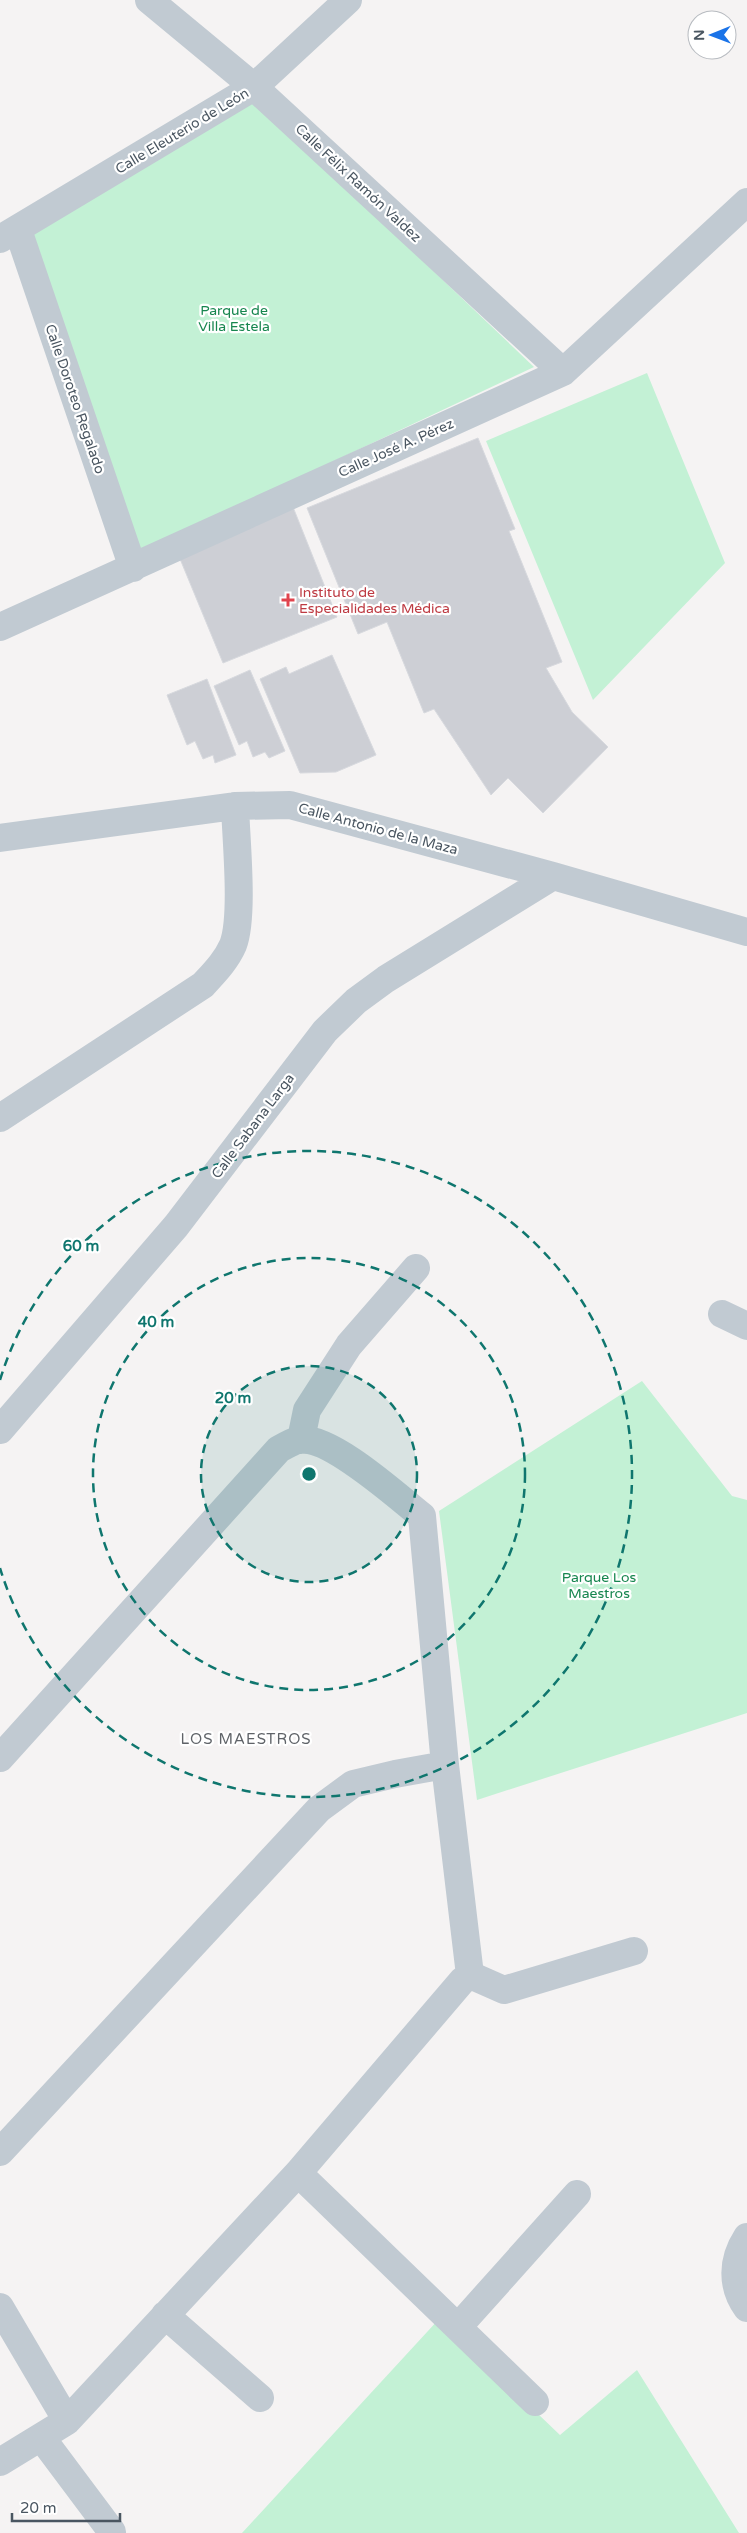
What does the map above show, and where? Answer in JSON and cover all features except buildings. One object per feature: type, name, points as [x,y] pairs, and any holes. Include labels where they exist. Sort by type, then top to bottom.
[{"type":"street","name":"Calle Félix Ramón Valdez","points":[[149,0],[254,87],[562,372]]},
{"type":"street","name":"Calle Eleuterio de León","points":[[9,235],[254,87],[348,0]]},
{"type":"street","name":"Calle José A. Pérez","points":[[0,627],[562,372],[747,202]]},
{"type":"street","name":"Calle Doroteo Regalado","points":[[9,235],[133,568]]},
{"type":"street","name":"Calle Antonio de la Maza","points":[[0,838],[235,806],[290,805],[553,876],[747,932]]},
{"type":"street","points":[[0,1118],[203,985],[220,966],[233,945],[238,920],[235,806]]},
{"type":"street","name":"Calle Sabana Larga","points":[[0,1430],[176,1226],[325,1031],[356,1001],[386,979],[553,876]]},
{"type":"street","points":[[301,1439],[307,1410],[349,1345],[416,1268]]},
{"type":"street","points":[[722,1314],[747,1326]]},
{"type":"street","points":[[0,1758],[279,1449],[301,1439],[324,1444],[346,1457],[422,1516],[445,1765],[470,1975]]},
{"type":"street","points":[[0,2152],[319,1809],[353,1784],[445,1765]]},
{"type":"street","points":[[470,1975],[504,1990],[634,1951]]},
{"type":"street","points":[[0,2462],[67,2421],[298,2173],[462,1981],[470,1975]]},
{"type":"street","points":[[298,2173],[535,2402]]},
{"type":"street","points":[[458,2327],[577,2194]]},
{"type":"street","points":[[747,2237],[735,2263],[735,2285],[747,2308]]},
{"type":"street","points":[[0,2307],[67,2421]]},
{"type":"street","points":[[165,2316],[260,2398]]},
{"type":"street","points":[[41,2437],[112,2532]]},
{"type":"green space","name":"Parque de Villa Estela","points":[[253,99],[534,367],[139,553],[18,230]]},
{"type":"green space","points":[[647,373],[725,563],[593,700],[486,441]]},
{"type":"green space","name":"Parque Los Maestros","points":[[642,1381],[732,1496],[747,1500],[747,1713],[477,1800],[439,1511]]},
{"type":"green space","points":[[439,2319],[560,2435],[637,2370],[739,2533],[242,2533]]},
{"type":"place","name":"Instituto de Especialidades Médica","points":[[288,600]]},
{"type":"district","name":"LOS MAESTROS","points":[[246,1739]]}]
